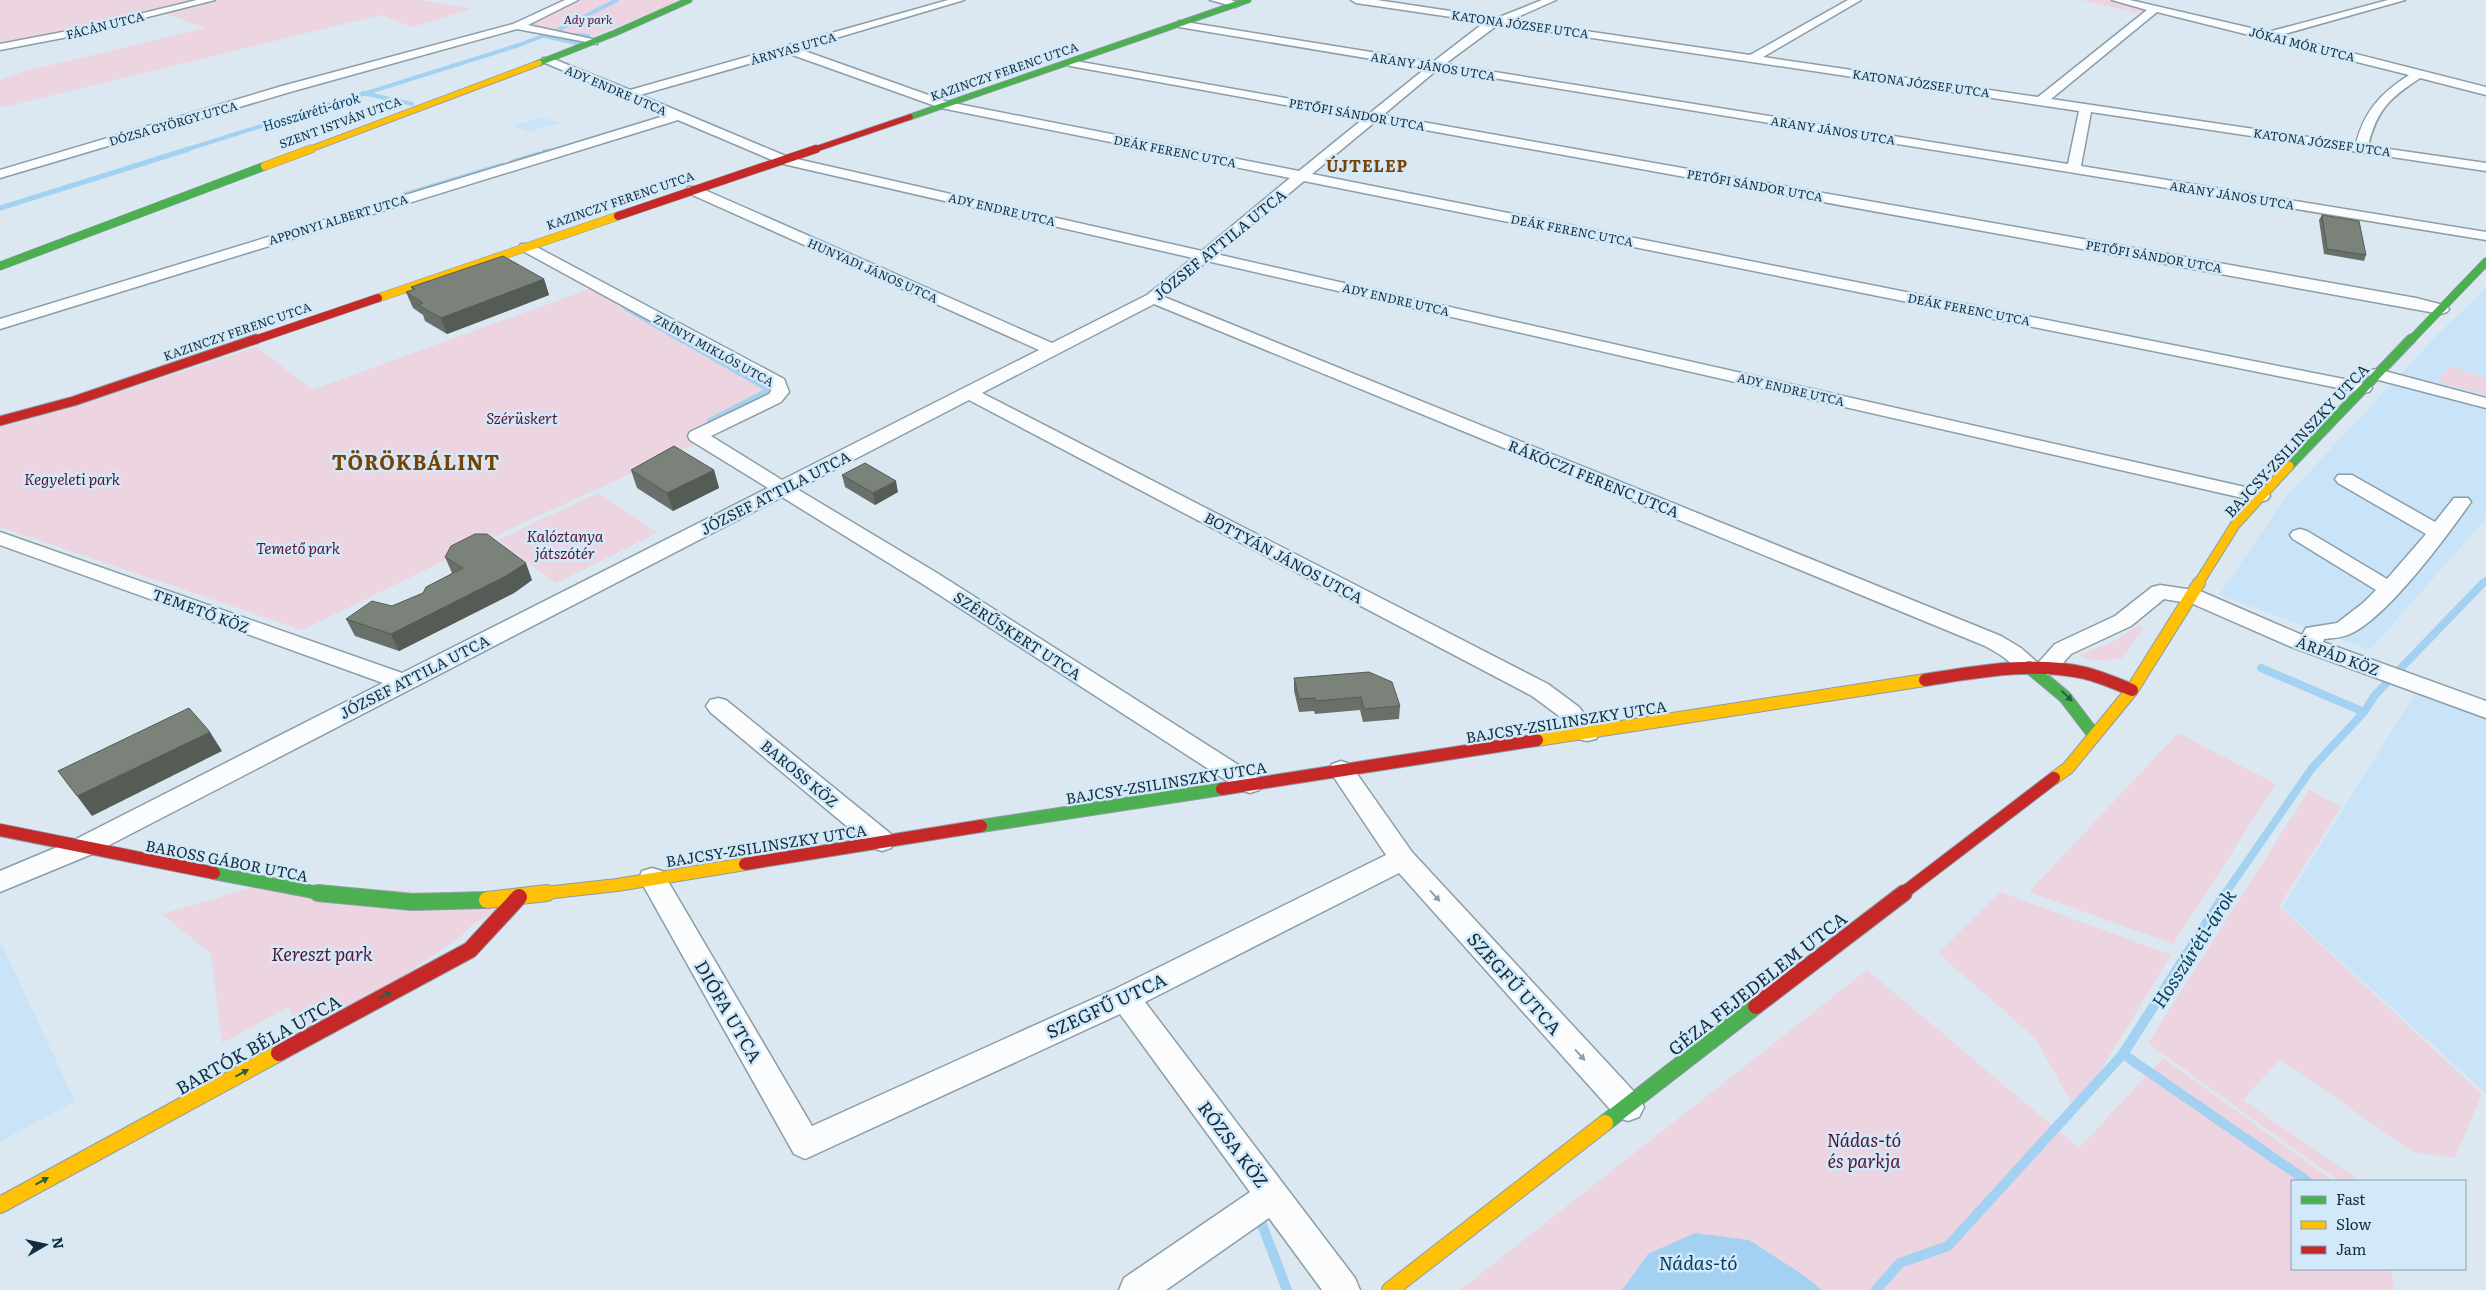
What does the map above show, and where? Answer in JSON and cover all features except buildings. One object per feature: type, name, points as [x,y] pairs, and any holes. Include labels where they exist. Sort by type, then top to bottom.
[{"type":"main road","name":"SZENT ISTVÁN UTCA","points":[[0,266],[547,60],[689,0]]},
{"type":"main road","name":"KAZINCZY FERENC UTCA","points":[[0,421],[74,401],[1070,63],[1248,0]]},
{"type":"main road","name":"BAJCSY-ZSILINSZKY UTCA","points":[[451,902],[519,897],[652,878],[1974,672],[2038,667],[2086,673],[2132,690],[2192,597],[2235,525],[2260,496],[2363,388],[2486,262]]},
{"type":"main road","points":[[2038,667],[2074,703],[2094,735]]},
{"type":"main road","name":"GÉZA FEJEDELEM UTCA","points":[[1390,1290],[1628,1107],[1849,933],[2068,768],[2132,690]]},
{"type":"main road","name":"BAROSS GÁBOR UTCA","points":[[0,830],[333,896],[412,902],[451,902]]},
{"type":"main road","name":"BARTÓK BÉLA UTCA","points":[[0,1205],[470,950],[519,897]]},
{"type":"street","name":"FÁCÁN UTCA","points":[[0,47],[73,33],[210,0]]},
{"type":"street","points":[[538,17],[548,0]]},
{"type":"street","name":"DÓZSA GYÖRGY UTCA","points":[[0,174],[517,26],[573,0]]},
{"type":"street","name":"ÁRNYAS UTCA","points":[[628,95],[959,0]]},
{"type":"street","points":[[1216,0],[1236,4]]},
{"type":"street","name":"KATONA JÓZSEF UTCA","points":[[1356,0],[2486,167]]},
{"type":"street","name":"JÓZSEF ATTILA UTCA","points":[[0,882],[83,847],[783,488],[971,394],[1154,298],[1435,66],[1490,24],[1551,0]]},
{"type":"street","points":[[1752,58],[1856,0]]},
{"type":"street","name":"JÓKAI MÓR UTCA","points":[[2117,0],[2268,35],[2486,91]]},
{"type":"street","points":[[2268,35],[2400,0]]},
{"type":"street","name":"DÓZSA GYÖRGY UTCA","points":[[346,74],[377,60],[497,22],[536,4]]},
{"type":"street","points":[[2042,100],[2155,9]]},
{"type":"street","name":"ARANY JÁNOS UTCA","points":[[1179,24],[2486,236]]},
{"type":"street","points":[[517,26],[593,42]]},
{"type":"street","name":"DEÁK FERENC UTCA","points":[[787,49],[945,105],[2363,388]]},
{"type":"street","name":"ADY ENDRE UTCA","points":[[547,60],[784,160],[2260,496]]},
{"type":"street","name":"PETŐFI SÁNDOR UTCA","points":[[1070,63],[2416,303],[2440,309]]},
{"type":"street","points":[[2361,148],[2370,116],[2377,104],[2389,93],[2419,73]]},
{"type":"street","points":[[2074,169],[2086,108]]},
{"type":"street","name":"APPONYI ALBERT UTCA","points":[[0,324],[677,116]]},
{"type":"street","name":"HUNYADI JÁNOS UTCA","points":[[693,190],[1053,350]]},
{"type":"street","name":"ZRÍNYI MIKLÓS UTCA","points":[[526,247],[778,384],[780,392],[775,398],[697,436],[783,488]]},
{"type":"street","name":"RÁKÓCZI FERENC UTCA","points":[[1154,298],[1993,641],[2038,667]]},
{"type":"street","points":[[2377,374],[2486,403]]},
{"type":"street","name":"BOTTYÁN JÁNOS UTCA","points":[[971,394],[1540,690],[1571,713],[1587,733]]},
{"type":"street","points":[[2345,479],[2438,532]]},
{"type":"street","name":"SZÉRŰSKERT UTCA","points":[[783,488],[929,578],[1250,784]]},
{"type":"street","points":[[2311,646],[2314,633],[2343,629],[2371,608],[2416,561],[2461,502]]},
{"type":"street","points":[[2300,535],[2389,588]]},
{"type":"street","name":"TEMETŐ KÖZ","points":[[0,538],[403,682]]},
{"type":"street","name":"ÁRPÁD KÖZ","points":[[2038,667],[2063,649],[2123,621],[2160,592],[2192,597],[2311,646],[2486,710]]},
{"type":"street","name":"BAROSS KÖZ","points":[[718,706],[882,841]]},
{"type":"street","name":"SZEGFŰ UTCA","points":[[1341,770],[1402,860],[1628,1107]]},
{"type":"street","name":"SZEGFŰ UTCA","points":[[805,1144],[1125,998],[1402,860]]},
{"type":"street","name":"DIÓFA UTCA","points":[[652,878],[805,1144]]},
{"type":"street","name":"RÓZSA KÖZ","points":[[1125,998],[1343,1290]]},
{"type":"street","points":[[1136,1290],[1273,1196]]},
{"type":"shaded area","points":[[542,117],[559,123],[529,132],[514,126]]},
{"type":"shaded area","points":[[2486,288],[2486,516],[2481,524],[2370,650],[2219,595],[2285,498],[2436,336]]},
{"type":"shaded area","points":[[2416,692],[2486,719],[2486,1094],[2282,907]]},
{"type":"shaded area","points":[[0,941],[75,1101],[0,1142]]},
{"type":"green space","points":[[0,0],[202,0],[105,24],[0,45]]},
{"type":"green space","points":[[219,0],[421,0],[472,9],[412,27],[381,15],[0,108],[0,80],[22,72],[205,28],[164,13]]},
{"type":"green space","name":"Ady park","points":[[581,0],[675,1],[665,8],[587,38],[527,25]]},
{"type":"green space","points":[[2081,0],[2110,0],[2146,11],[2142,14]]},
{"type":"green space","points":[[592,288],[770,385],[772,392],[764,399],[686,435],[698,443],[512,528],[302,630],[0,527],[0,428],[68,409],[257,347],[312,390]]},
{"type":"green space","points":[[2450,366],[2486,378],[2486,395],[2442,383],[2438,379]]},
{"type":"green space","name":"Kalóztanya játszótér","points":[[598,493],[657,533],[556,583],[498,540]]},
{"type":"green space","points":[[2139,625],[2144,628],[2121,659],[2092,660],[2078,655],[2111,643]]},
{"type":"green space","points":[[2178,733],[2276,784],[2173,944],[2029,892]]},
{"type":"green space","points":[[2309,790],[2341,807],[2279,906],[2482,1094],[2455,1158],[2413,1152],[2280,1059],[2243,1100],[2359,1180],[2338,1180],[2148,1043]]},
{"type":"green space","name":"Kereszt park","points":[[268,883],[519,897],[472,925],[461,936],[342,1019],[306,1038],[288,1007],[222,1043],[211,954],[162,914]]},
{"type":"green space","points":[[2000,892],[2171,955],[2076,1111],[2035,1038],[1938,953]]},
{"type":"green space","name":"Nádas-tó és parkja","points":[[1867,970],[2079,1148],[2163,1058],[2332,1180],[2291,1180],[2291,1270],[2391,1270],[2394,1290],[1822,1290],[1806,1277],[1648,1254],[1622,1290],[1460,1290]]},
{"type":"water","name":"Nádas-tó","points":[[1695,1233],[1749,1240],[1806,1277],[1822,1290],[1622,1290],[1648,1254]]},
{"type":"waterway","name":"Hosszúréti-árok","points":[[365,93],[519,45],[556,31],[617,0]]},
{"type":"waterway","points":[[575,35],[588,36]]},
{"type":"waterway","points":[[544,36],[581,44]]},
{"type":"waterway","name":"Hosszúréti-árok","points":[[185,150],[365,93]]},
{"type":"waterway","points":[[365,93],[412,104]]},
{"type":"waterway","name":"Hosszúréti-árok","points":[[0,208],[189,149]]},
{"type":"waterway","points":[[544,152],[550,151]]},
{"type":"waterway","points":[[513,162],[539,154]]},
{"type":"waterway","points":[[404,195],[503,165]]},
{"type":"waterway","points":[[626,308],[683,341]]},
{"type":"waterway","points":[[681,339],[765,387],[766,392],[710,421]]},
{"type":"waterway","name":"Hosszúréti-árok","points":[[2483,583],[2486,580]]},
{"type":"waterway","name":"Hosszúréti-árok","points":[[2364,712],[2375,695],[2483,583]]},
{"type":"waterway","points":[[2261,668],[2364,712]]},
{"type":"waterway","name":"Hosszúréti-árok","points":[[2225,894],[2312,768],[2364,712]]},
{"type":"waterway","name":"Hosszúréti-árok","points":[[2123,1054],[2226,893]]},
{"type":"waterway","name":"Hosszúréti-árok","points":[[1876,1290],[1900,1263],[1948,1246],[2123,1054]]},
{"type":"waterway","points":[[2123,1054],[2306,1180]]},
{"type":"waterway","points":[[1261,1222],[1287,1290]]},
{"type":"traffic: fast","points":[[539,63],[615,33],[689,0]]},
{"type":"traffic: fast","points":[[910,117],[1248,0]]},
{"type":"traffic: fast","points":[[0,266],[265,166]]},
{"type":"traffic: fast","points":[[2289,466],[2486,262]]},
{"type":"traffic: fast","points":[[2029,667],[2065,697],[2094,735]]},
{"type":"traffic: fast","points":[[981,826],[1222,789]]},
{"type":"traffic: fast","points":[[214,873],[333,896],[412,902],[487,900]]},
{"type":"traffic: fast","points":[[1605,1123],[1756,1006]]},
{"type":"traffic: slow","points":[[265,166],[539,63]]},
{"type":"traffic: slow","points":[[378,298],[618,216]]},
{"type":"traffic: slow","points":[[2054,778],[2068,768],[2132,690],[2235,525],[2289,466]]},
{"type":"traffic: slow","points":[[1537,740],[1925,680]]},
{"type":"traffic: slow","points":[[487,900],[617,885],[745,864]]},
{"type":"traffic: slow","points":[[0,1205],[279,1053]]},
{"type":"traffic: slow","points":[[1390,1290],[1605,1123]]},
{"type":"traffic: jam","points":[[618,216],[910,117]]},
{"type":"traffic: jam","points":[[0,421],[74,401],[378,298]]},
{"type":"traffic: jam","points":[[1925,680],[1985,671],[2045,667],[2085,673],[2132,690]]},
{"type":"traffic: jam","points":[[1222,789],[1537,740]]},
{"type":"traffic: jam","points":[[1756,1006],[2054,778]]},
{"type":"traffic: jam","points":[[745,864],[981,826]]},
{"type":"traffic: jam","points":[[0,830],[214,873]]},
{"type":"traffic: jam","points":[[279,1053],[470,950],[519,897]]},
{"type":"district","name":"ÚJTELEP","points":[[1367,165]]},
{"type":"district","name":"TÖRÖKBÁLINT","points":[[416,461]]},
{"type":"park label","name":"Szérüskert","points":[[522,417]]},
{"type":"park label","name":"Kegyeleti park","points":[[72,478]]},
{"type":"park label","name":"Temető park","points":[[298,547]]}]
